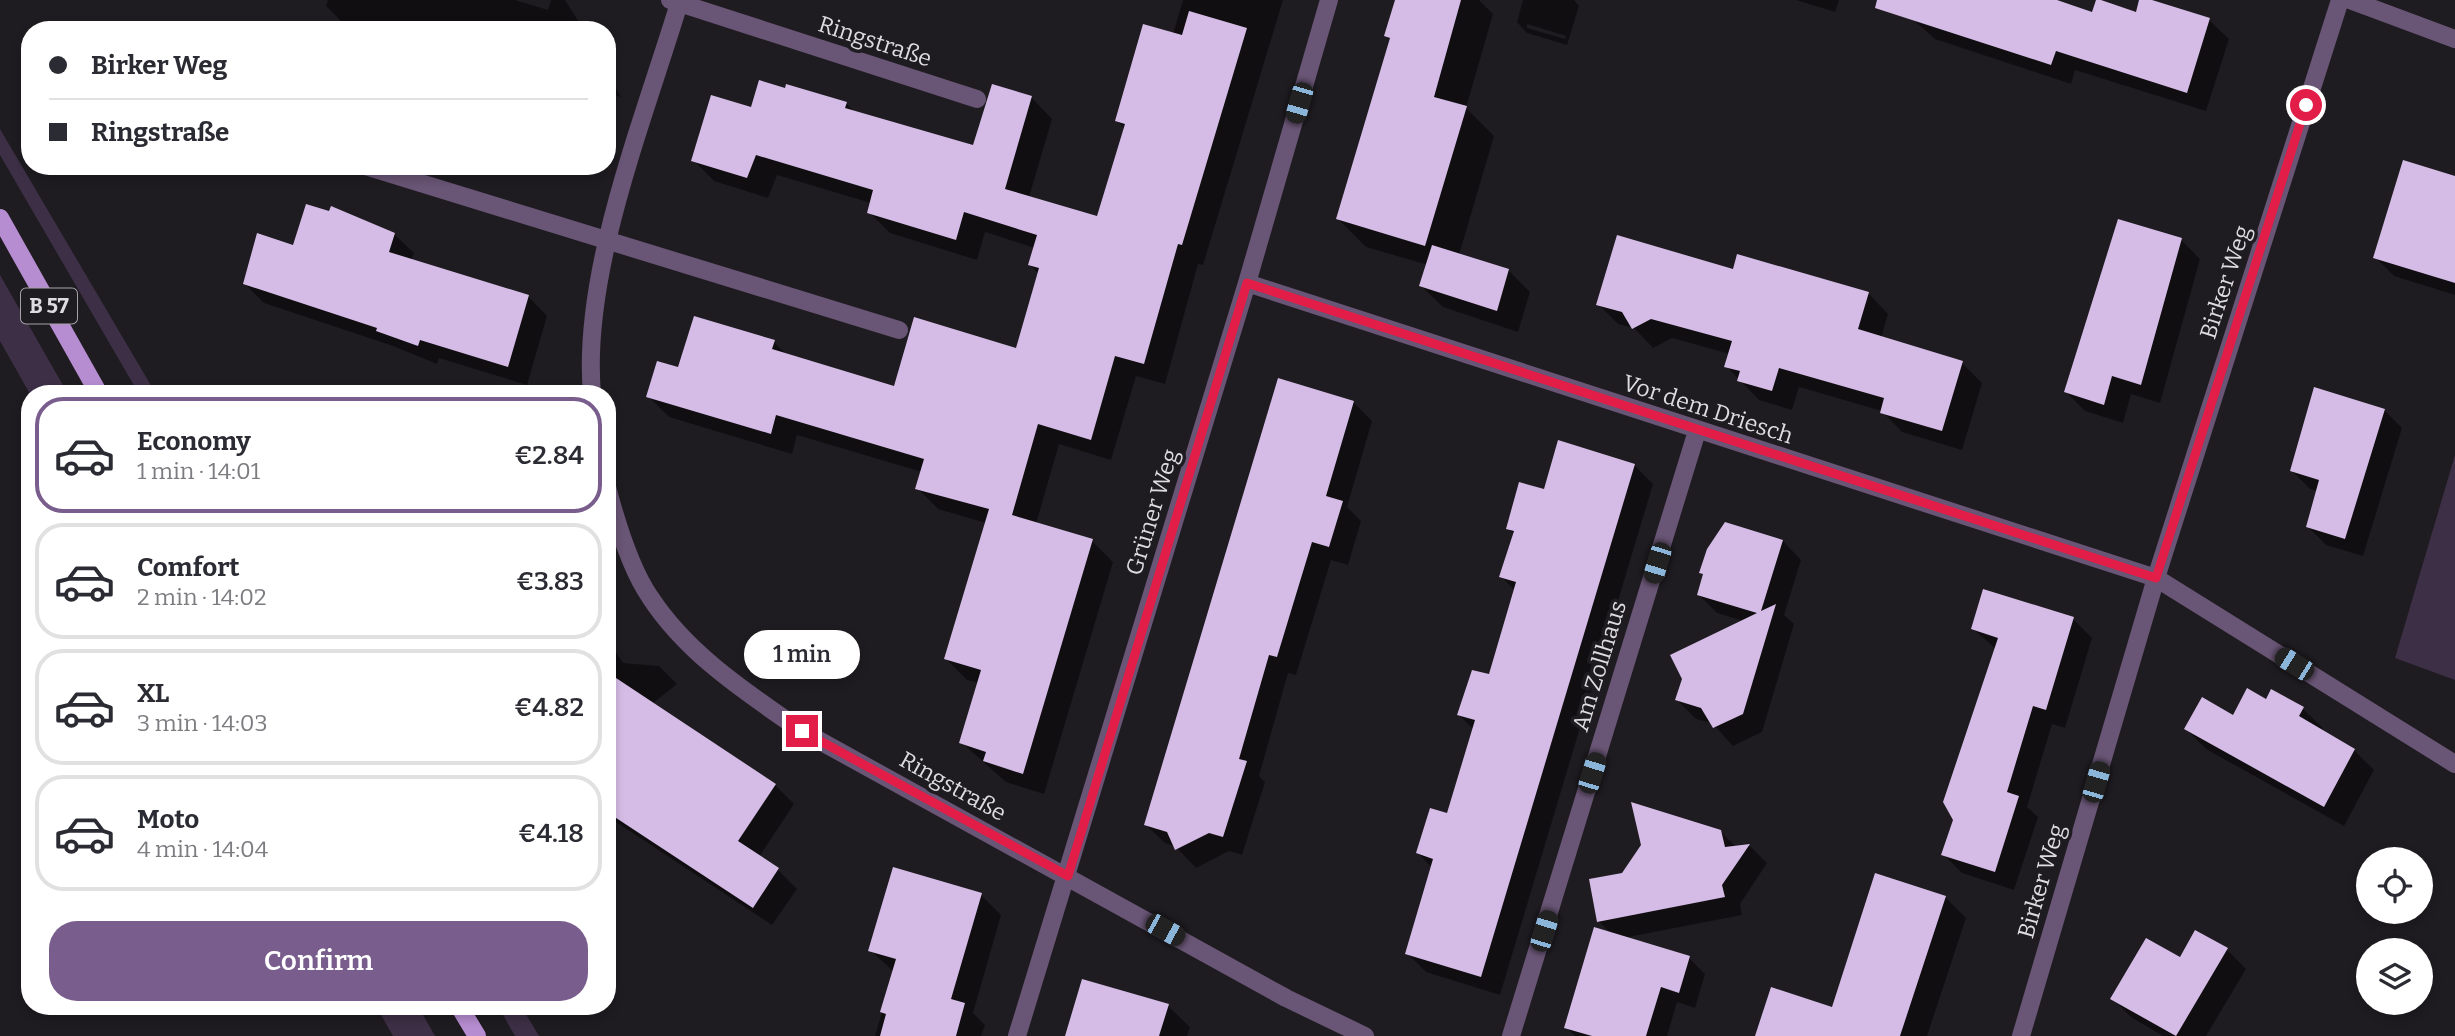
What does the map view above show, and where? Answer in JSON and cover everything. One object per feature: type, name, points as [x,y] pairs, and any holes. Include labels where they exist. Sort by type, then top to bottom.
[{"type":"main road","name":"B 57","points":[[0,218],[94,385]]},
{"type":"main road","points":[[464,1015],[477,1036]]},
{"type":"street","name":"Grüner Weg","points":[[1017,1036],[1247,283],[1329,0]]},
{"type":"street","name":"Birker Weg","points":[[2021,1036],[2156,578],[2340,0]]},
{"type":"street","points":[[2350,0],[2455,39]]},
{"type":"street","name":"Ringstraße","points":[[591,385],[589,368],[595,310],[607,241],[676,1],[977,99]]},
{"type":"street","points":[[394,175],[899,330]]},
{"type":"street","name":"Vor dem Driesch","points":[[1247,283],[2156,578]]},
{"type":"street","name":"Am Zollhaus","points":[[1511,1036],[1697,431]]},
{"type":"street","name":"Ringstraße","points":[[616,521],[649,596],[690,644],[737,686],[802,731],[1286,998],[1365,1036]]},
{"type":"street","points":[[2156,578],[2455,764]]},
{"type":"shaded area","points":[[0,129],[21,165],[21,175],[27,175],[151,385],[134,385],[0,155]]},
{"type":"shaded area","points":[[0,275],[63,385],[25,385],[0,341]]},
{"type":"shaded area","points":[[2455,455],[2455,680],[2395,658]]},
{"type":"shaded area","points":[[381,1015],[423,1015],[435,1036],[393,1036]]},
{"type":"shaded area","points":[[503,1015],[526,1015],[539,1036],[515,1036]]},
{"type":"building","points":[[1395,0],[1461,0],[1434,97],[1467,106],[1425,246],[1336,219],[1390,38],[1384,36]]},
{"type":"building","points":[[1877,0],[2057,0],[2092,12],[2096,0],[2101,0],[2136,12],[2139,0],[2152,0],[2210,18],[2187,93],[2056,51],[2051,65],[1875,8]]},
{"type":"building","points":[[1189,11],[1247,28],[1182,245],[1178,244],[1144,364],[1115,356],[1091,440],[1038,424],[1012,515],[1093,539],[1023,774],[983,761],[986,752],[959,743],[981,670],[944,659],[989,509],[915,489],[924,459],[776,415],[771,434],[646,397],[657,361],[678,367],[694,316],[775,340],[772,349],[894,386],[914,317],[1016,348],[1039,268],[1028,265],[1037,235],[964,212],[956,240],[867,213],[873,190],[756,155],[747,178],[691,161],[711,95],[751,107],[759,80],[785,88],[786,84],[847,102],[845,108],[973,145],[992,84],[1032,96],[1005,189],[1097,216],[1125,124],[1115,121],[1143,24],[1182,35]]},
{"type":"building","points":[[2403,160],[2455,176],[2455,283],[2373,258]]},
{"type":"building","points":[[306,204],[329,211],[331,206],[395,233],[389,252],[529,295],[508,367],[420,340],[418,346],[376,331],[377,328],[243,284],[257,233],[293,245]]},
{"type":"building","points":[[2118,219],[2182,238],[2141,385],[2112,376],[2104,405],[2064,392]]},
{"type":"building","points":[[1617,235],[1733,269],[1737,254],[1869,292],[1858,329],[1963,361],[1942,431],[1880,413],[1884,398],[1779,368],[1772,391],[1737,381],[1740,371],[1724,367],[1732,341],[1651,319],[1632,329],[1622,312],[1596,305]]},
{"type":"building","points":[[1432,245],[1509,269],[1497,311],[1419,286]]},
{"type":"building","points":[[1278,378],[1354,401],[1326,496],[1343,501],[1329,547],[1312,542],[1277,657],[1269,655],[1239,759],[1247,761],[1223,837],[1209,833],[1175,850],[1167,832],[1144,825]]},
{"type":"building","points":[[2314,387],[2385,409],[2345,539],[2306,527],[2319,480],[2290,471]]},
{"type":"building","points":[[1558,440],[1635,464],[1481,977],[1405,954],[1433,859],[1416,853],[1430,808],[1447,813],[1475,720],[1457,715],[1472,670],[1489,674],[1516,582],[1499,577],[1514,531],[1506,529],[1519,482],[1544,489]]},
{"type":"building","points":[[1725,522],[1783,540],[1761,611],[1776,604],[1743,714],[1713,728],[1701,708],[1675,700],[1682,679],[1670,655],[1757,613],[1697,595],[1703,574],[1699,573],[1707,549]]},
{"type":"building","points":[[1983,589],[2074,617],[2046,710],[2033,706],[2007,792],[2019,796],[1995,872],[1941,855],[1953,820],[1943,802],[1998,638],[1971,629]]},
{"type":"building","points":[[616,678],[776,784],[738,841],[779,868],[753,908],[616,818]]},
{"type":"building","points":[[2247,688],[2266,699],[2271,689],[2304,707],[2299,716],[2355,749],[2324,807],[2184,729],[2202,697],[2233,715]]},
{"type":"building","points":[[1631,802],[1721,830],[1725,847],[1750,844],[1722,885],[1725,897],[1597,922],[1589,879],[1622,873],[1641,845]]},
{"type":"building","points":[[893,867],[982,893],[951,999],[965,1003],[956,1036],[880,1036],[886,1014],[880,1012],[896,959],[868,951]]},
{"type":"building","points":[[1875,873],[1946,896],[1900,1036],[1755,1036],[1771,987],[1832,1007]]},
{"type":"building","points":[[1594,927],[1690,956],[1679,993],[1661,987],[1646,1036],[1592,1036],[1564,1028]]},
{"type":"building","points":[[2195,930],[2228,948],[2176,1036],[2110,999],[2146,938],[2180,957]]},
{"type":"building","points":[[1082,979],[1169,1004],[1159,1036],[1065,1036]]},
{"type":"route","points":[[802,731],[1068,876],[1247,283],[2156,578],[2306,105]]}]
